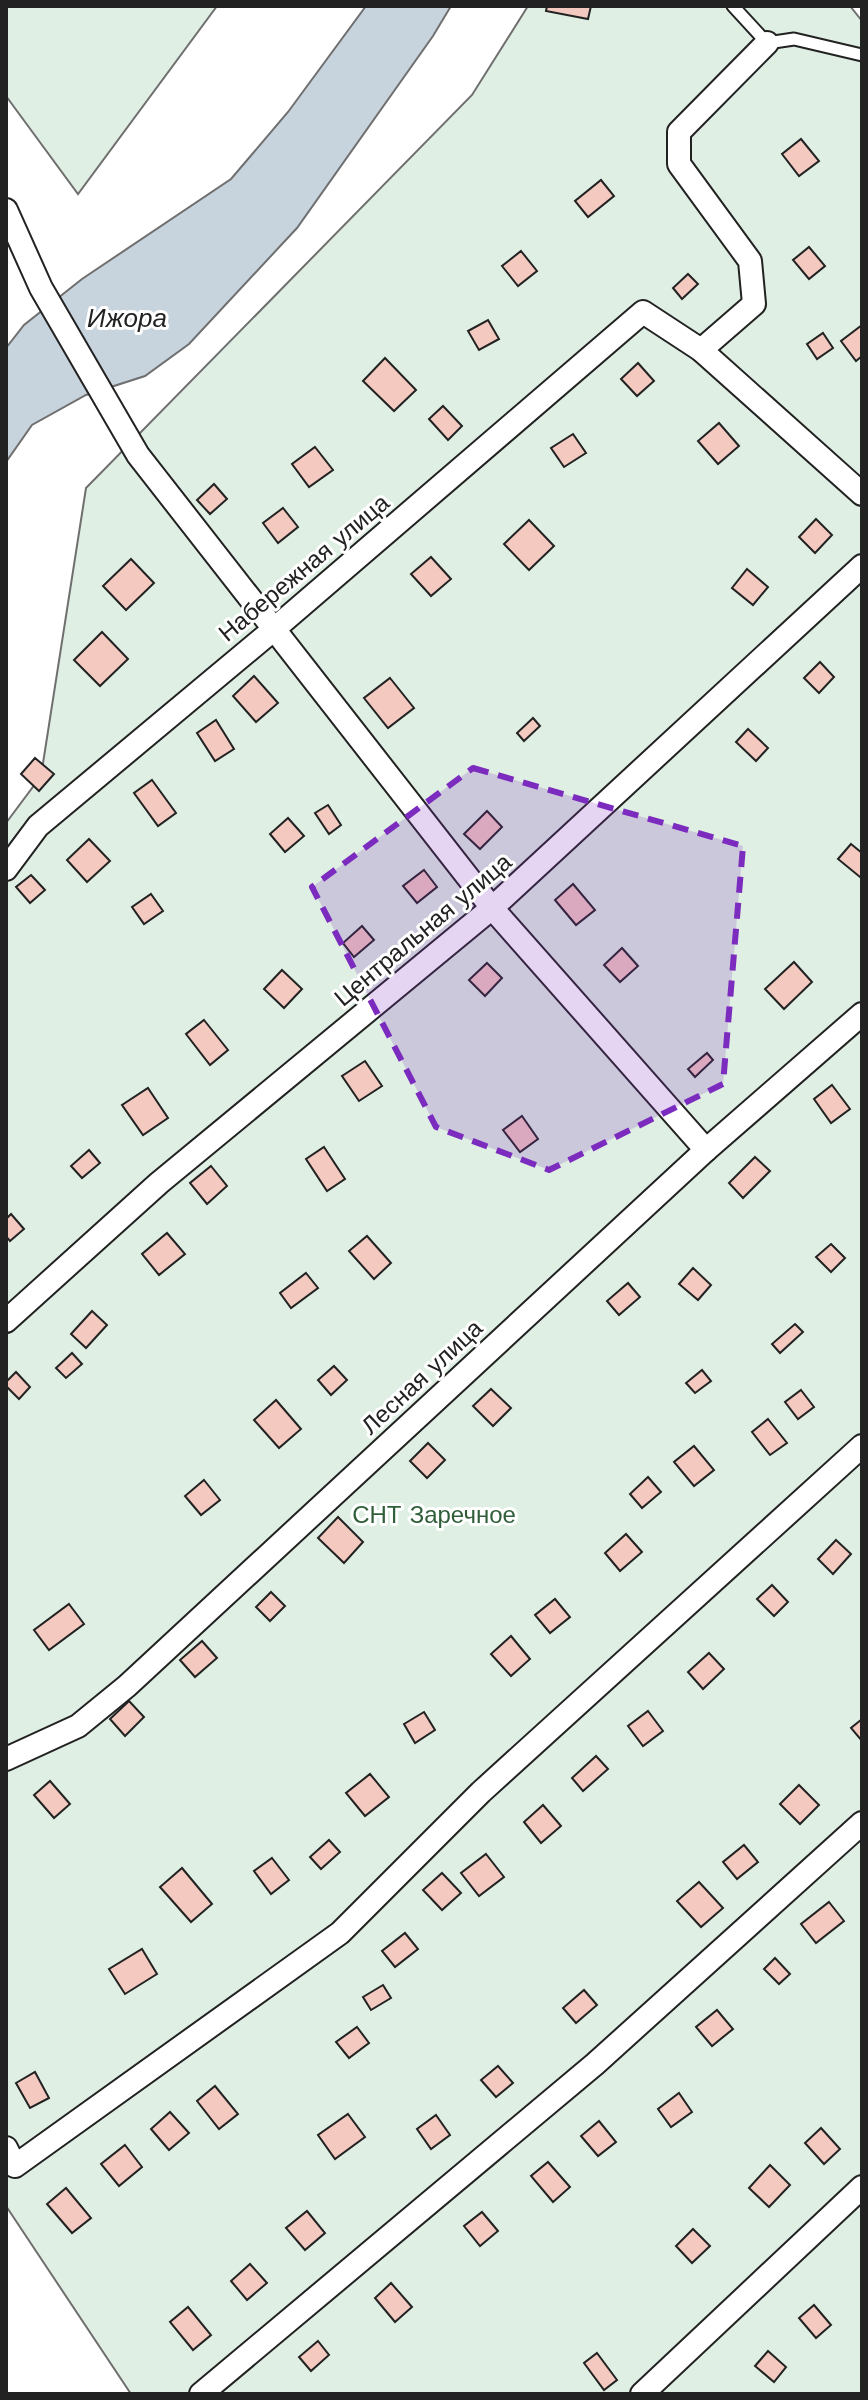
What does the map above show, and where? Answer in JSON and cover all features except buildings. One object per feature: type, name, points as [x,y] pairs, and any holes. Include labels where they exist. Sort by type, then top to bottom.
[{"type":"street","points":[[767,43],[679,132],[679,164],[750,261],[754,304],[701,350],[862,494]]},
{"type":"street","points":[[6,210],[41,288],[138,455],[492,908],[706,1150]]},
{"type":"street","name":"Набережная улица","points":[[6,869],[38,826],[273,630],[643,312],[701,350]]},
{"type":"street","name":"Центральная улица","points":[[6,1321],[159,1183],[492,908],[862,566]]},
{"type":"street","name":"Лесная улица","points":[[6,1759],[78,1726],[127,1686],[706,1150],[862,1014]]},
{"type":"street","points":[[6,2148],[15,2166],[340,1933],[481,1792],[862,1446]]},
{"type":"street","points":[[201,2394],[595,2064],[862,1823]]},
{"type":"street","points":[[642,2394],[862,2187]]},
{"type":"lane","points":[[733,6],[767,43],[794,39],[862,55]]},
{"type":"highlighted area","points":[[473,768],[743,846],[723,1084],[549,1170],[436,1127],[312,887]]},
{"type":"green space","points":[[6,6],[217,6],[78,194],[6,96]]},
{"type":"green space","name":"СНТ Заречное","points":[[528,6],[850,6],[862,21],[862,2394],[131,2394],[6,2206],[6,823],[41,776],[86,488],[472,95]]},
{"type":"water","name":"Ижора","points":[[366,6],[451,6],[297,228],[189,344],[145,376],[86,395],[32,425],[6,462],[6,348],[24,325],[82,279],[231,179],[288,112]]}]
